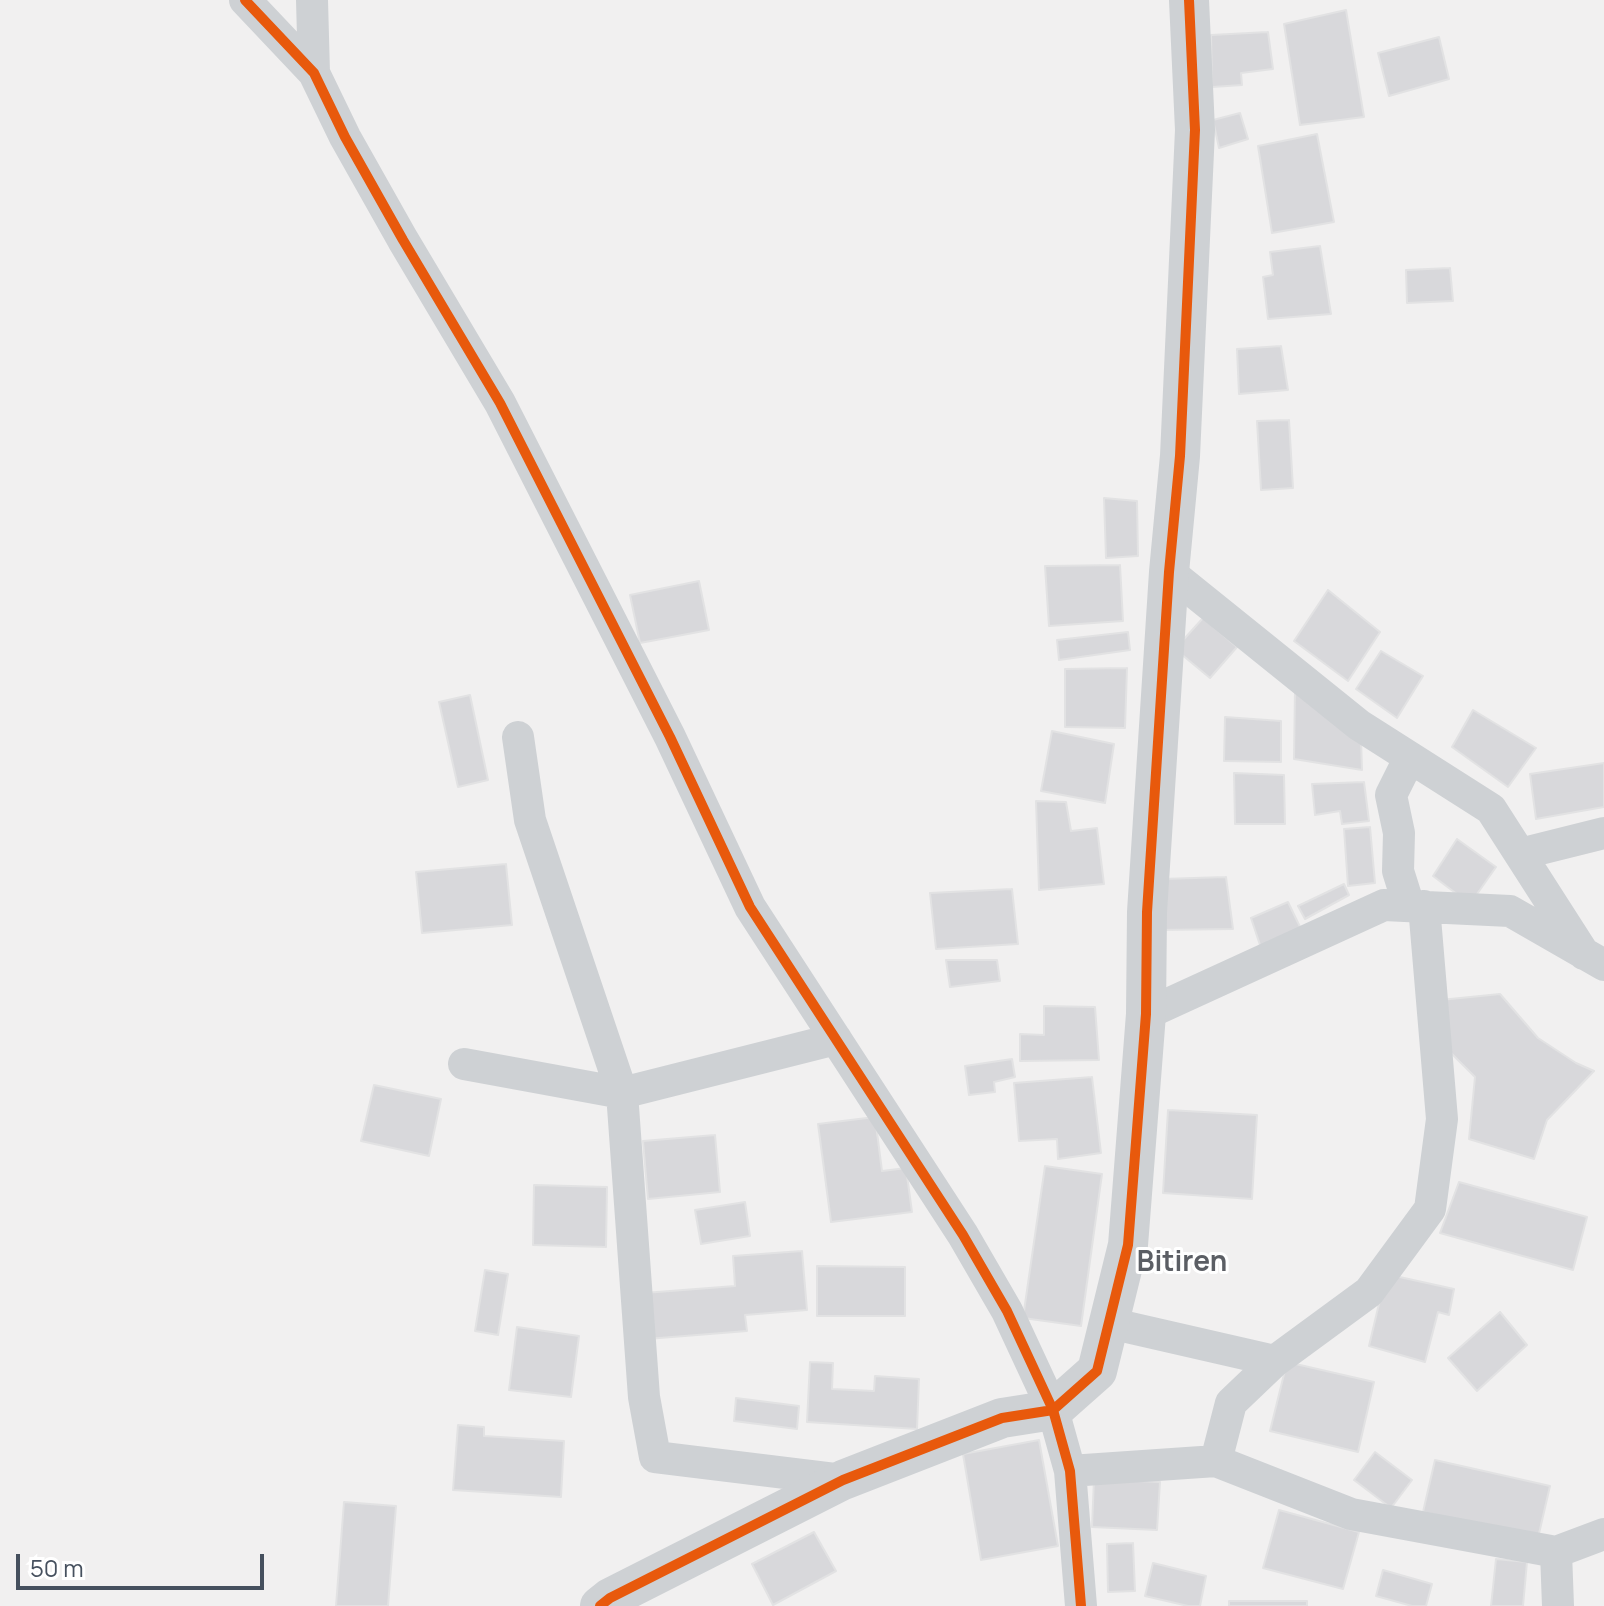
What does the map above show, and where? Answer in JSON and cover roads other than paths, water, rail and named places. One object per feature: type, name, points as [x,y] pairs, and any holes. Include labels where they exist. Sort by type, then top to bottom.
[{"type":"street","points":[[245,0],[314,73],[345,137],[500,403],[670,737],[750,907],[1007,1311],[1053,1410],[1070,1471],[1081,1606]]},
{"type":"street","points":[[312,0],[314,73]]},
{"type":"street","points":[[600,1606],[610,1598],[843,1480],[1002,1418],[1053,1410],[1097,1371],[1128,1245],[1146,1014],[1147,912],[1169,572],[1180,456],[1195,130],[1189,0]]},
{"type":"street","points":[[1169,572],[1359,725],[1491,809],[1594,959]]},
{"type":"street","points":[[518,737],[530,820],[622,1093],[644,1397],[655,1457],[843,1480]]},
{"type":"street","points":[[1216,1461],[1231,1403],[1275,1361],[1369,1292],[1430,1209],[1442,1119],[1416,906],[1398,871],[1399,833],[1391,795],[1403,771],[1415,761]]},
{"type":"street","points":[[1520,854],[1604,833]]},
{"type":"street","points":[[1146,1014],[1384,905],[1510,911],[1594,959]]},
{"type":"street","points":[[464,1064],[622,1093],[836,1039]]},
{"type":"street","points":[[1109,1323],[1275,1361]]},
{"type":"street","points":[[1070,1471],[1216,1461],[1351,1514],[1556,1552],[1604,1534]]},
{"type":"street","points":[[1556,1552],[1558,1606]]},
{"type":"district","name":"Bitiren","points":[[1182,1263]]}]
